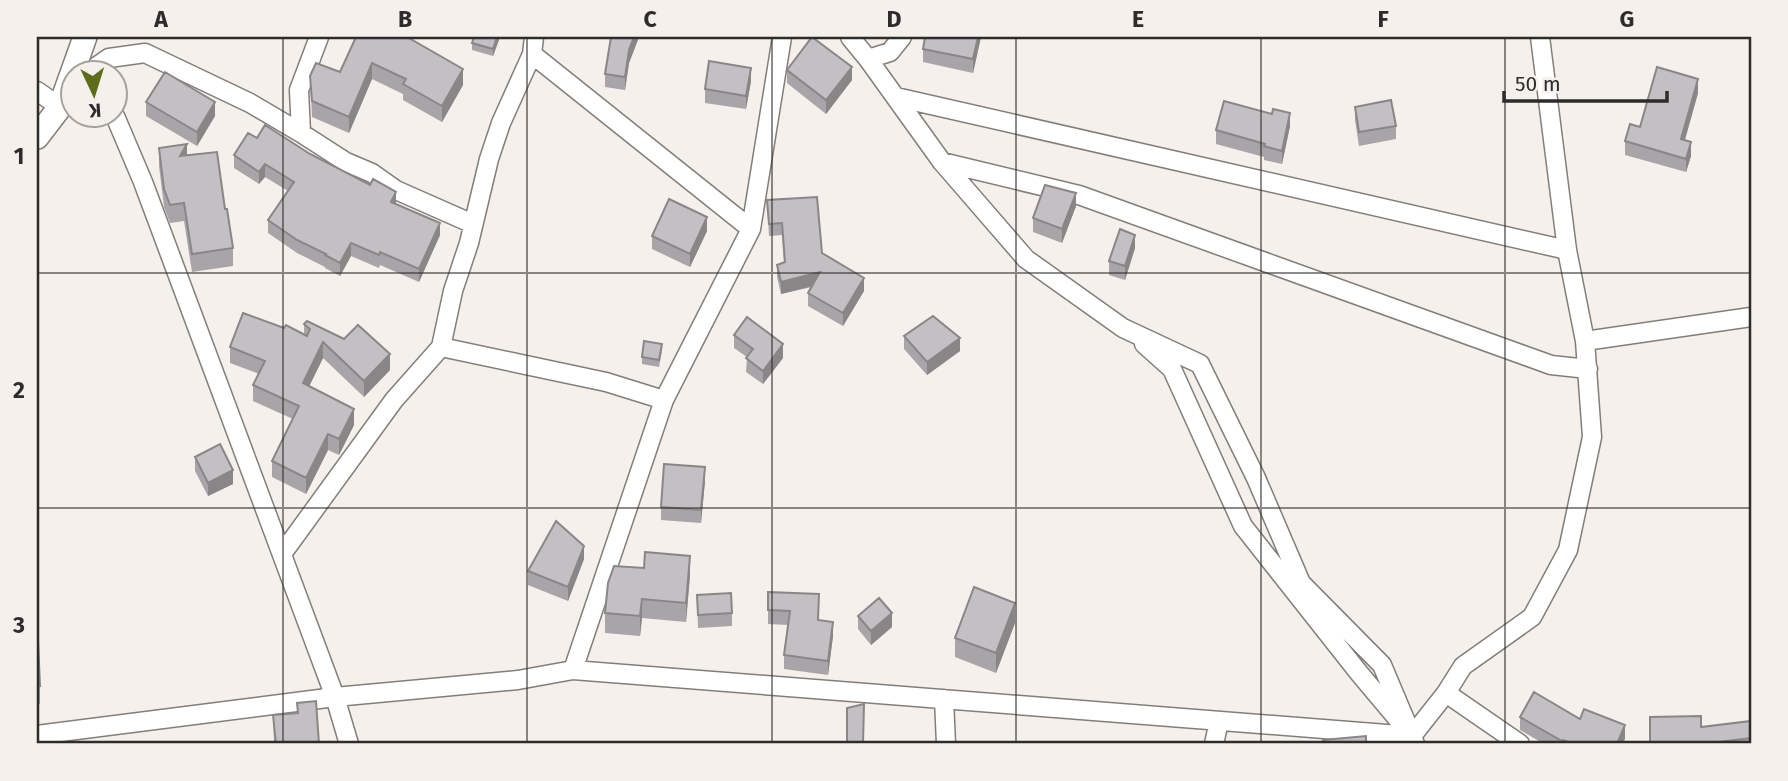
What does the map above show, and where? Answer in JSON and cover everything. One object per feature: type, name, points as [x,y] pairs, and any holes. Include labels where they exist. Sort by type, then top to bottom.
[{"type":"street","points":[[301,133],[299,90],[319,37]]},
{"type":"street","points":[[573,670],[664,400],[751,229],[782,37]]},
{"type":"street","points":[[850,37],[942,162],[1033,274],[1146,344],[1172,369],[1242,526],[1413,740]]},
{"type":"street","points":[[868,59],[890,52],[902,37]]},
{"type":"street","points":[[1413,740],[1463,666],[1532,617],[1568,550],[1592,437],[1585,341],[1567,250],[1540,37]]},
{"type":"street","points":[[85,38],[93,60]]},
{"type":"street","points":[[77,60],[85,38]]},
{"type":"street","points":[[282,554],[394,400],[441,347],[453,291],[469,243],[489,159],[500,123],[533,45],[751,229]]},
{"type":"street","points":[[107,60],[145,53],[250,103],[346,162],[372,173],[396,190],[473,223]]},
{"type":"street","points":[[37,91],[60,107],[37,137]]},
{"type":"street","points":[[896,97],[1567,250]]},
{"type":"street","points":[[122,130],[335,697],[349,744]]},
{"type":"street","points":[[942,162],[1079,195],[1551,365],[1588,369]]},
{"type":"street","points":[[942,162],[1026,259],[1123,328],[1200,364],[1255,478],[1301,583],[1382,665],[1413,740]]},
{"type":"street","points":[[1585,341],[1751,317]]},
{"type":"street","points":[[441,347],[606,382],[664,400]]},
{"type":"street","points":[[37,735],[335,697],[518,680],[573,670],[1219,721],[1413,740]]},
{"type":"street","points":[[1446,693],[1520,744]]},
{"type":"street","points":[[944,699],[946,744]]},
{"type":"street","points":[[1214,744],[1219,721]]},
{"type":"building","points":[[356,37],[407,37],[463,69],[442,106],[403,84],[406,79],[372,63],[349,117],[312,101],[310,76],[316,63],[340,72]]},
{"type":"building","points":[[474,37],[497,37],[493,49],[472,43]]},
{"type":"building","points":[[611,37],[634,37],[625,77],[605,74]]},
{"type":"building","points":[[812,37],[852,67],[826,100],[787,70]]},
{"type":"building","points":[[925,37],[978,37],[973,59],[923,49]]},
{"type":"building","points":[[709,61],[751,68],[746,96],[705,89]]},
{"type":"building","points":[[1657,67],[1698,79],[1681,139],[1691,142],[1686,159],[1625,141],[1630,124],[1640,127]]},
{"type":"building","points":[[165,72],[215,102],[197,132],[146,102]]},
{"type":"building","points":[[1391,100],[1396,126],[1359,132],[1355,107]]},
{"type":"building","points":[[1224,101],[1272,114],[1273,109],[1290,113],[1282,151],[1216,130]]},
{"type":"building","points":[[265,125],[310,154],[370,185],[373,179],[396,192],[391,202],[440,223],[419,269],[351,243],[340,263],[297,240],[268,220],[294,182],[265,164],[259,172],[234,155],[248,133],[257,138]]},
{"type":"building","points":[[187,144],[180,156],[217,152],[233,248],[192,254],[184,203],[170,205],[164,189],[159,148]]},
{"type":"building","points":[[1045,185],[1076,193],[1062,229],[1033,218]]},
{"type":"building","points":[[817,197],[822,253],[864,278],[843,313],[808,293],[820,272],[781,282],[777,265],[785,262],[782,223],[769,224],[767,200]]},
{"type":"building","points":[[669,199],[707,217],[690,254],[652,236]]},
{"type":"building","points":[[1120,229],[1135,235],[1125,266],[1109,261]]},
{"type":"building","points":[[243,313],[284,328],[286,325],[307,336],[310,329],[304,324],[307,321],[344,339],[358,325],[390,354],[364,381],[323,342],[303,383],[354,409],[339,439],[328,434],[306,478],[272,461],[299,406],[253,385],[265,361],[230,347]]},
{"type":"building","points":[[933,316],[960,338],[927,362],[904,336]]},
{"type":"building","points":[[747,317],[783,344],[763,371],[746,358],[753,349],[734,335]]},
{"type":"building","points":[[644,341],[662,344],[659,360],[642,357]]},
{"type":"building","points":[[220,444],[233,470],[208,483],[195,457]]},
{"type":"building","points":[[664,464],[705,467],[701,510],[661,507]]},
{"type":"building","points":[[556,521],[584,546],[568,587],[528,571]]},
{"type":"building","points":[[645,552],[690,556],[686,603],[642,599],[640,616],[605,613],[608,583],[614,566],[644,568]]},
{"type":"building","points":[[974,587],[1015,603],[996,653],[955,638]]},
{"type":"building","points":[[768,592],[819,594],[818,620],[833,622],[828,661],[784,655],[790,611],[768,610]]},
{"type":"building","points":[[731,593],[732,613],[698,615],[697,595]]},
{"type":"building","points":[[879,598],[892,613],[871,631],[858,616]]},
{"type":"building","points":[[37,617],[40,686],[37,686]]},
{"type":"building","points":[[1534,692],[1580,719],[1584,709],[1625,725],[1617,744],[1573,744],[1562,741],[1520,717]]},
{"type":"building","points":[[316,701],[319,744],[276,744],[273,715],[298,713],[297,703]]},
{"type":"building","points":[[864,704],[863,744],[847,744],[847,708]]},
{"type":"building","points":[[1701,716],[1701,727],[1751,721],[1751,738],[1702,744],[1650,744],[1650,717]]},
{"type":"building","points":[[1366,736],[1366,744],[1323,744],[1323,740]]}]
